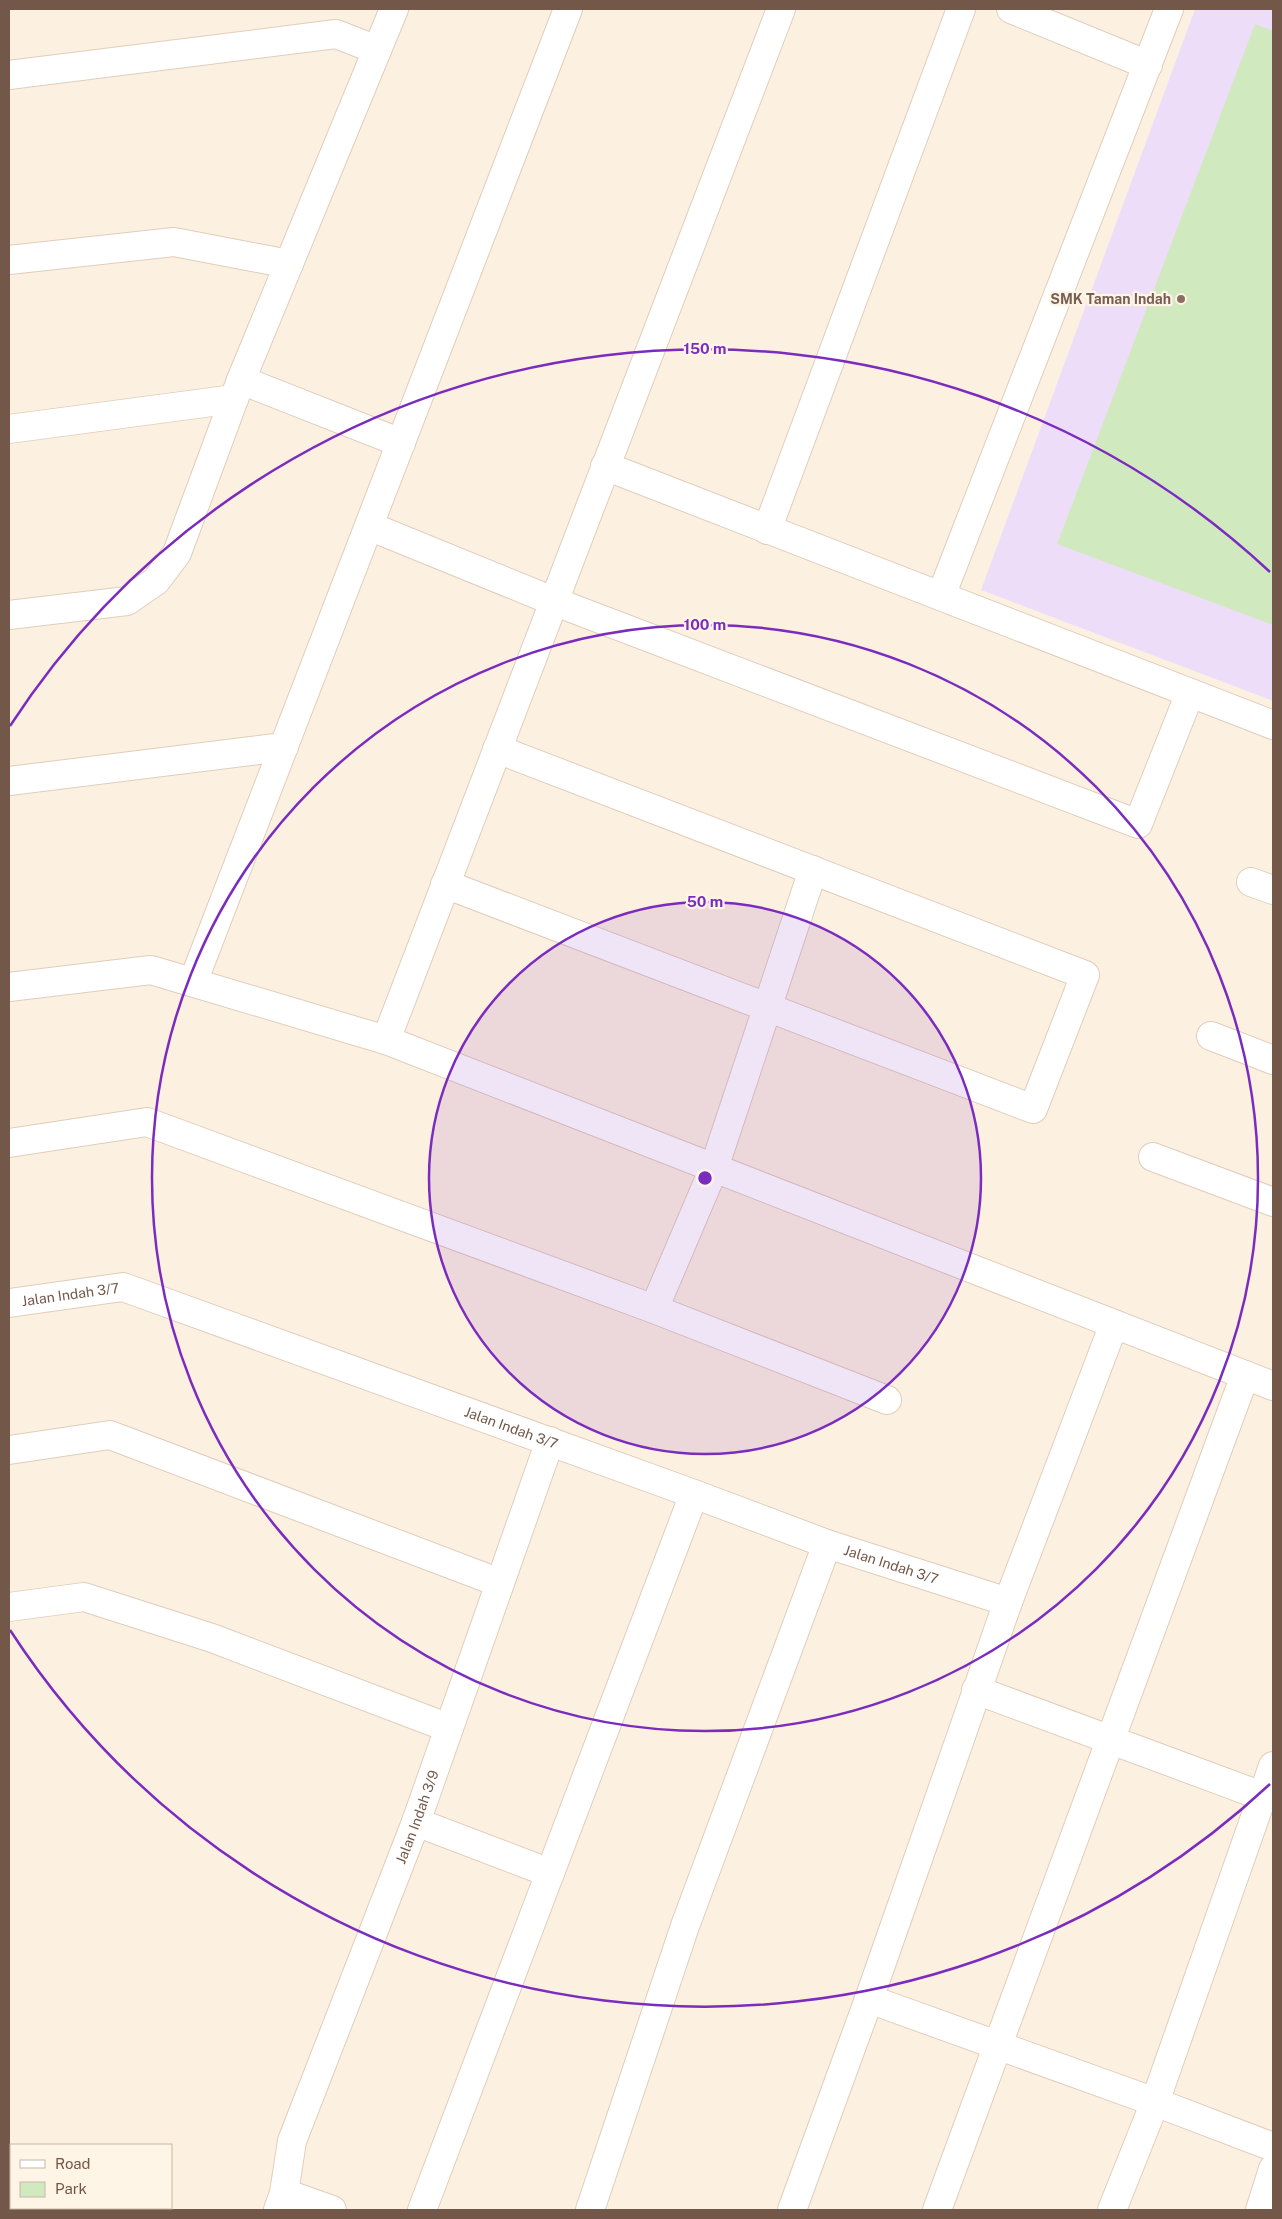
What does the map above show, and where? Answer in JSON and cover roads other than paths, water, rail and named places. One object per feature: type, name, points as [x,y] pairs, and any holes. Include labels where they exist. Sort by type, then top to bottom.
[{"type":"street","points":[[9,615],[127,601],[156,581],[177,553],[237,390],[394,9]]},
{"type":"street","points":[[193,982],[568,9]]},
{"type":"street","points":[[386,1040],[604,466],[781,9]]},
{"type":"street","points":[[768,530],[962,9]]},
{"type":"street","points":[[1011,9],[1148,65]]},
{"type":"street","points":[[941,596],[1169,9]]},
{"type":"street","points":[[9,75],[336,34],[377,50]]},
{"type":"street","points":[[9,260],[174,242],[289,264]]},
{"type":"street","points":[[9,428],[237,390],[401,443]]},
{"type":"street","points":[[604,466],[1273,725]]},
{"type":"street","points":[[369,526],[553,601],[1138,824],[1190,693]]},
{"type":"street","points":[[9,781],[284,747]]},
{"type":"street","points":[[445,884],[1033,1109],[1085,975],[497,749]]},
{"type":"street","points":[[654,1310],[714,1168],[813,870]]},
{"type":"street","points":[[9,987],[151,970],[386,1040],[1273,1386]]},
{"type":"street","points":[[1211,1036],[1273,1060]]},
{"type":"street","points":[[9,1143],[146,1122],[654,1310],[887,1400]]},
{"type":"street","points":[[1153,1157],[1273,1202]]},
{"type":"street","name":"Jalan Indah 3/7","points":[[9,1303],[122,1287],[550,1441],[827,1544],[1008,1602]]},
{"type":"street","points":[[792,2210],[869,1999],[976,1690],[1114,1324]]},
{"type":"street","points":[[937,2210],[999,2047],[1245,1375]]},
{"type":"street","points":[[9,1450],[110,1435],[500,1583]]},
{"type":"street","name":"Jalan Indah 3/9","points":[[281,2202],[292,2141],[416,1822],[550,1441]]},
{"type":"street","points":[[422,2210],[694,1494]]},
{"type":"street","points":[[590,2210],[685,1926],[827,1544]]},
{"type":"street","points":[[9,1607],[84,1597],[212,1638],[449,1728]]},
{"type":"street","points":[[976,1690],[1262,1796]]},
{"type":"street","points":[[1112,2210],[1155,2102],[1273,1766]]},
{"type":"street","points":[[416,1822],[550,1873]]},
{"type":"street","points":[[869,1999],[1155,2102],[1273,2147]]},
{"type":"street","points":[[1260,2210],[1273,2169]]},
{"type":"street","points":[[281,2202],[332,2210]]},
{"type":"place","name":"SMK Taman Indah","points":[[1181,299]]}]
